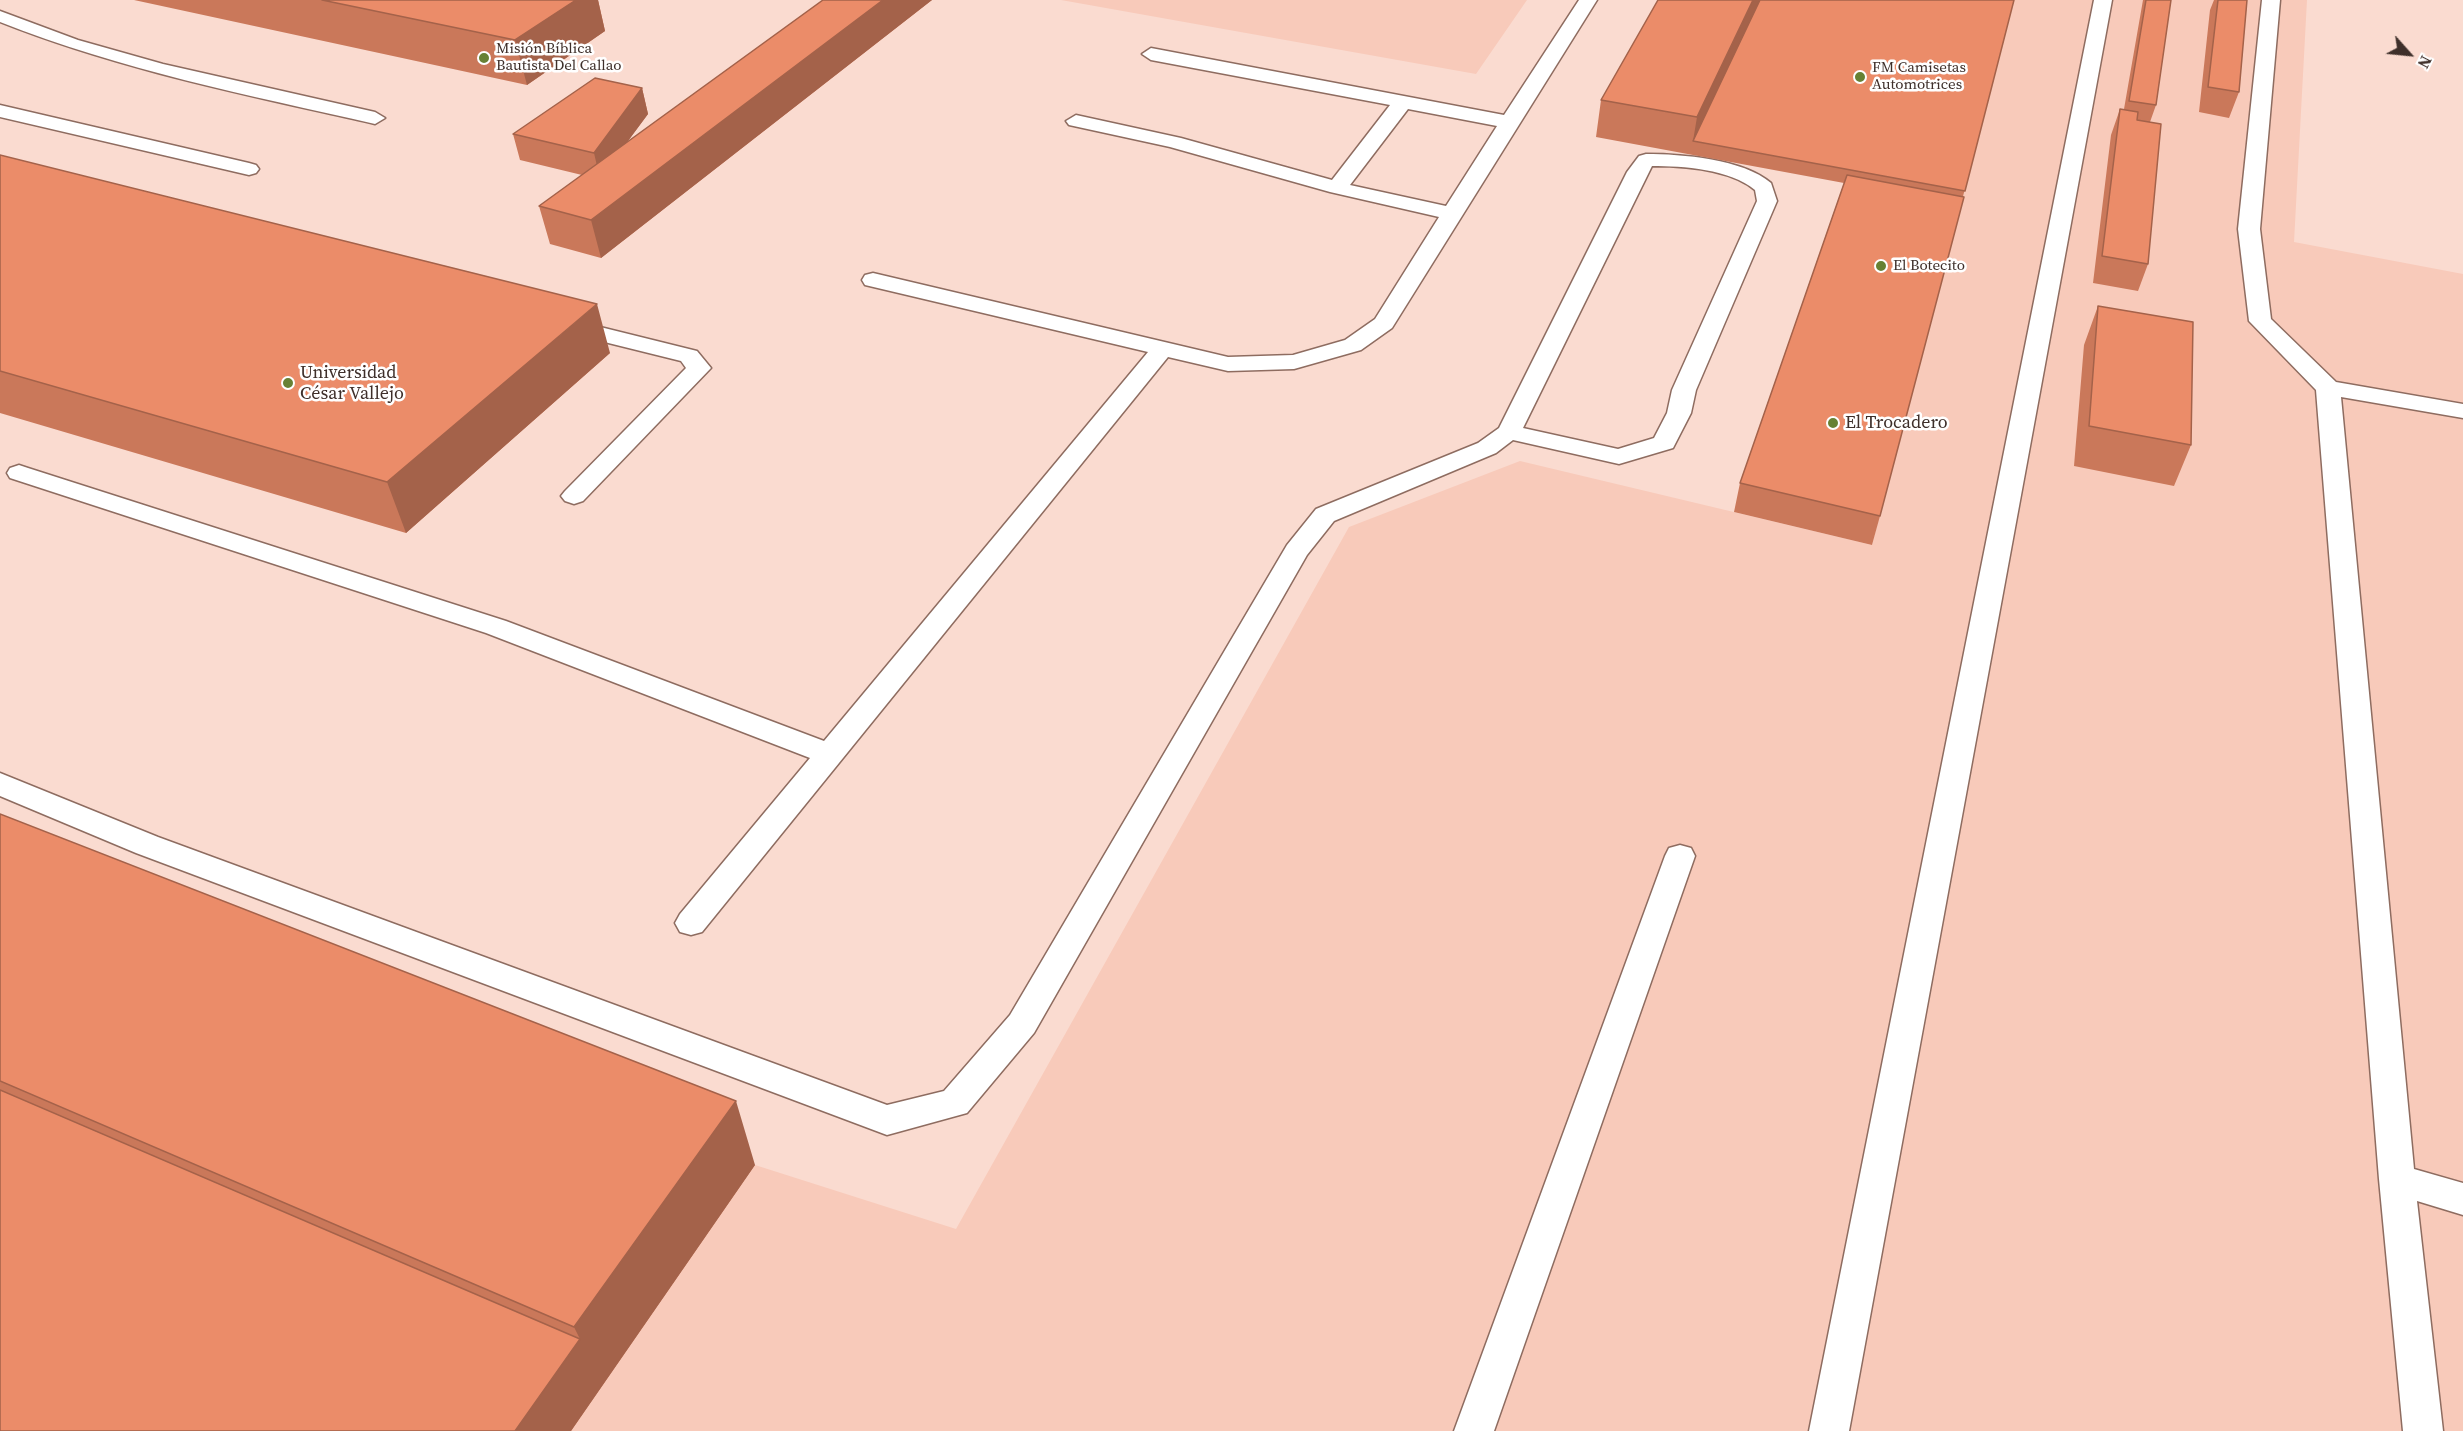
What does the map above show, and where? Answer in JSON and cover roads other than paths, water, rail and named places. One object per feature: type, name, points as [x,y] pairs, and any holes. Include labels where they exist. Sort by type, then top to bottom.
[{"type":"lane","points":[[873,280],[1164,347],[1228,364],[1294,362],[1353,345],[1384,323],[1588,0]]},
{"type":"lane","points":[[1829,1431],[2103,0]]},
{"type":"lane","points":[[2271,0],[2249,229],[2260,321],[2328,388],[2463,411]]},
{"type":"lane","points":[[0,16],[71,44],[148,66],[375,118]]},
{"type":"lane","points":[[1151,54],[1509,122]]},
{"type":"lane","points":[[1337,188],[1403,102]]},
{"type":"lane","points":[[0,111],[249,169]]},
{"type":"lane","points":[[1076,121],[1185,145],[1337,188],[1453,214]]},
{"type":"lane","points":[[0,784],[180,857],[803,1091],[887,1120],[956,1103],[1022,1024],[1296,551],[1325,515],[1487,448],[1509,432],[1637,172],[1646,160],[1665,160],[1722,170],[1749,177],[1763,186],[1767,201],[1684,390],[1678,413],[1665,443],[1619,457],[1509,432]]},
{"type":"lane","points":[[551,321],[689,356],[699,368],[574,496]]},
{"type":"lane","points":[[691,923],[1164,347]]},
{"type":"lane","points":[[2328,388],[2397,1179],[2423,1431]]},
{"type":"lane","points":[[20,473],[496,627],[830,755]]},
{"type":"lane","points":[[1474,1431],[1680,856]]},
{"type":"lane","points":[[2397,1179],[2463,1199]]},
{"type":"place","name":"Misión Bíblica Bautista Del Callao","points":[[484,58]]},
{"type":"place","name":"FM Camisetas Automotrices","points":[[1860,77]]},
{"type":"place","name":"El Botecito","points":[[1881,266]]},
{"type":"place","name":"Universidad César Vallejo","points":[[288,383]]},
{"type":"place","name":"El Trocadero","points":[[1833,423]]}]
